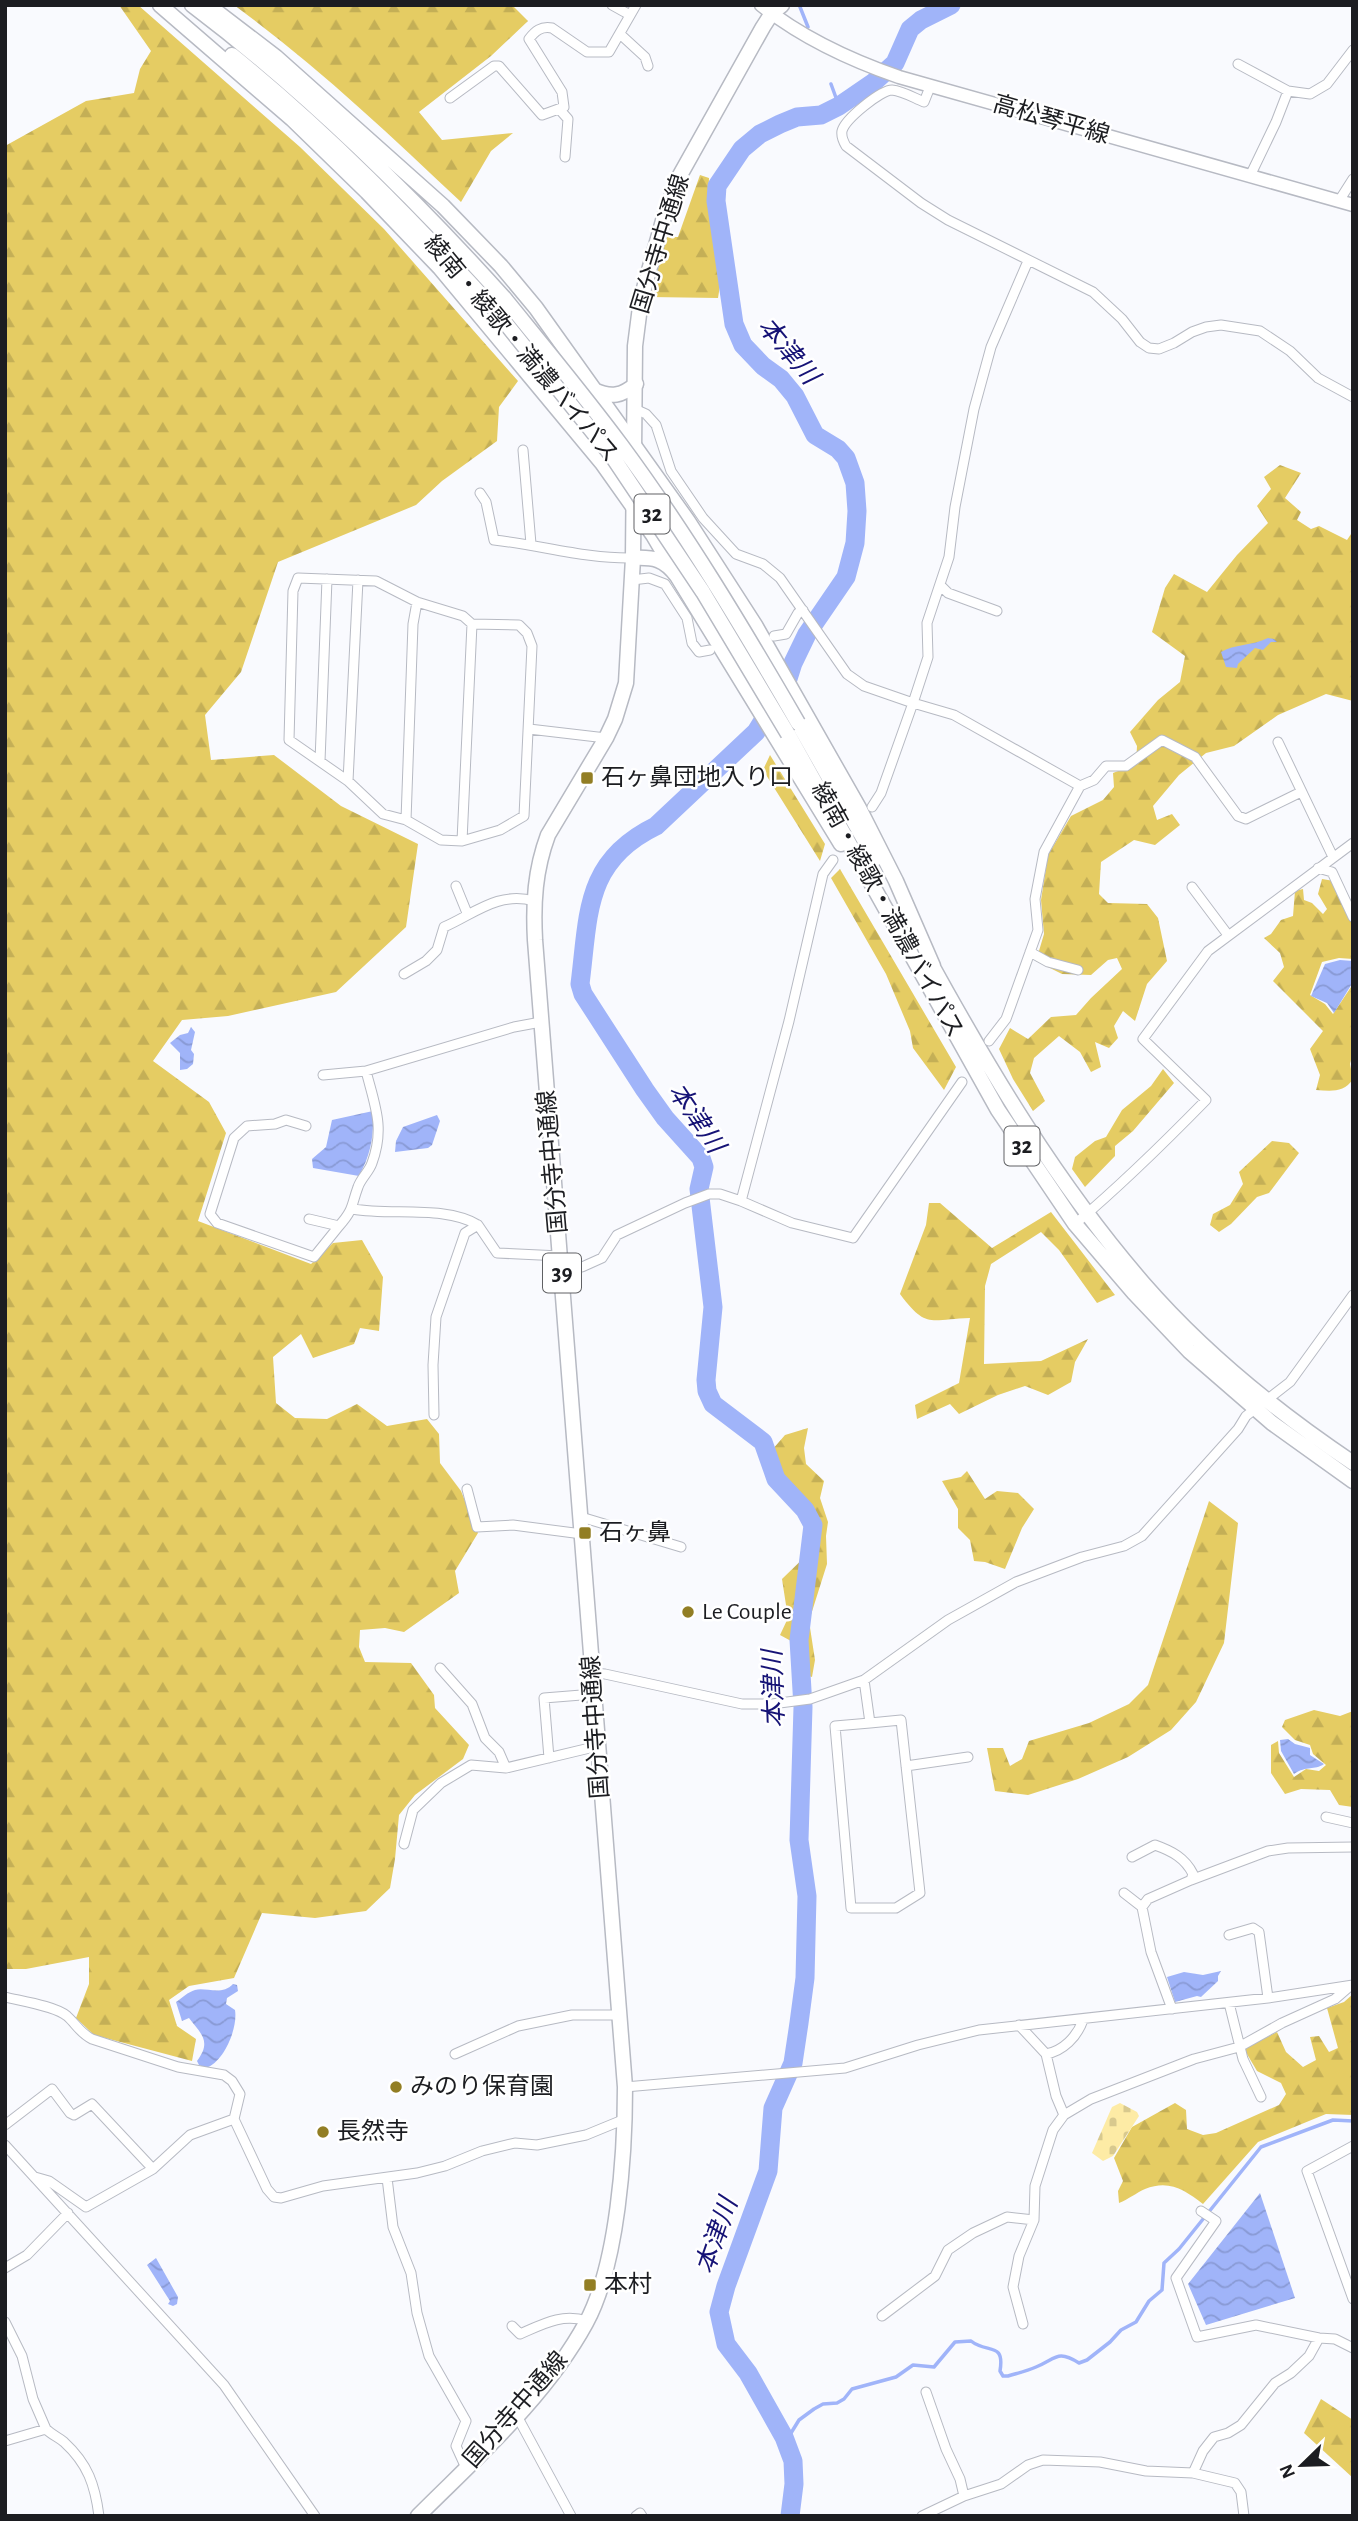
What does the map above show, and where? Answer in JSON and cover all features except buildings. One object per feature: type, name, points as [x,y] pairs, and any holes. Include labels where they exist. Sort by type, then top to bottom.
[{"type":"main road","points":[[160,5],[292,119],[440,268],[565,418],[633,507],[744,686],[783,739]]},
{"type":"main road","name":"綾南・綾歌・満濃バイパス","points":[[168,5],[326,135],[500,304],[584,396],[655,494],[802,718],[927,969]]},
{"type":"main road","name":"綾南・綾歌・満濃バイパス","points":[[192,5],[260,59],[337,126],[433,220],[500,304],[632,485],[702,592],[783,739],[1012,1103],[1081,1219],[1134,1293],[1189,1351],[1256,1410],[1353,1481]]},
{"type":"main road","points":[[208,5],[276,57],[443,206],[536,308],[688,521],[772,653],[802,718]]},
{"type":"main road","name":"国分寺中通線","points":[[418,2516],[517,2416],[551,2377],[587,2321],[608,2264],[616,2215],[625,2119],[625,2087],[541,1022],[534,901],[537,872],[548,835],[606,738],[626,683],[633,558],[636,320],[664,218],[679,177],[772,8]]},
{"type":"main road","name":"高松琴平線","points":[[772,8],[808,37],[899,77],[1353,205]]},
{"type":"main road","points":[[594,390],[604,395],[617,395],[636,384]]},
{"type":"main road","points":[[633,558],[658,559],[670,566],[677,576]]},
{"type":"main road","name":"綾南・綾歌・満濃バイパス","points":[[1081,1219],[1198,1340],[1268,1401],[1353,1463]]},
{"type":"street","points":[[612,5],[629,15]]},
{"type":"street","points":[[450,98],[494,66],[499,66],[542,115],[559,110],[564,107],[562,92],[529,38],[545,27],[552,28],[587,52],[609,52],[636,5]]},
{"type":"street","points":[[620,34],[645,57],[648,66]]},
{"type":"street","points":[[1238,64],[1288,91],[1310,94],[1327,84],[1353,50]]},
{"type":"street","points":[[930,87],[924,102],[897,91],[881,93],[847,121],[842,129],[842,139],[846,146],[948,220],[1093,292],[1122,319],[1140,342],[1149,348],[1159,349],[1174,344],[1192,332],[1206,327],[1221,325],[1260,331],[1290,351],[1318,378],[1353,397]]},
{"type":"street","points":[[1250,176],[1288,91]]},
{"type":"street","points":[[559,110],[568,119],[565,157]]},
{"type":"street","points":[[1339,201],[1353,179]]},
{"type":"street","points":[[872,807],[881,793],[928,657],[927,623],[949,557],[955,507],[974,409],[990,346],[1028,261]]},
{"type":"street","points":[[635,409],[646,414],[656,425],[671,471],[703,518],[736,554],[763,564],[780,578],[846,674],[864,686],[954,715],[1080,786]]},
{"type":"street","points":[[523,450],[531,544]]},
{"type":"street","points":[[480,493],[489,512],[494,540],[531,544],[596,558],[633,558]]},
{"type":"street","points":[[299,578],[358,580],[376,581],[417,602],[463,616],[472,624],[519,625],[527,633],[532,646],[524,816],[500,830],[463,841],[441,840],[405,820],[383,814],[348,781],[289,740],[293,591],[299,578]]},
{"type":"street","points":[[632,580],[649,578],[665,584],[687,618],[692,643],[699,652],[710,650]]},
{"type":"street","points":[[320,761],[327,579]]},
{"type":"street","points":[[348,781],[358,580]]},
{"type":"street","points":[[941,586],[948,593],[997,611]]},
{"type":"street","points":[[405,820],[417,602]]},
{"type":"street","points":[[774,636],[786,634],[798,613],[805,613]]},
{"type":"street","points":[[463,841],[472,624]]},
{"type":"street","points":[[529,729],[606,738]]},
{"type":"street","points":[[989,1041],[1006,1019],[1038,930],[1035,899],[1044,852],[1080,786],[1094,780],[1106,766],[1126,766],[1162,740],[1195,757],[1238,816],[1246,819],[1301,792]]},
{"type":"street","points":[[1278,742],[1333,857]]},
{"type":"street","points":[[1081,1219],[1150,1159],[1206,1100],[1143,1039],[1208,951],[1353,843]]},
{"type":"street","points":[[741,1201],[789,1021],[823,874],[833,860]]},
{"type":"street","points":[[1318,868],[1332,872],[1353,917]]},
{"type":"street","points":[[456,886],[467,914]]},
{"type":"street","points":[[1192,887],[1228,935]]},
{"type":"street","points":[[404,974],[426,961],[437,950],[444,927],[467,914],[496,900],[520,897],[534,901]]},
{"type":"street","points":[[1031,953],[1048,962],[1078,970]]},
{"type":"street","points":[[323,1075],[366,1071],[514,1027],[541,1022]]},
{"type":"street","points":[[306,1126],[286,1120],[275,1124],[247,1126],[234,1138],[210,1214],[216,1223],[314,1257],[353,1209],[359,1185],[370,1167],[378,1143],[380,1122],[366,1071]]},
{"type":"street","points":[[353,1209],[458,1217],[478,1225],[497,1252],[560,1256],[570,1264],[582,1266],[602,1258],[617,1236],[685,1203],[709,1195],[720,1194],[792,1223],[853,1238],[962,1082]]},
{"type":"street","points":[[309,1219],[339,1226]]},
{"type":"street","points":[[434,1415],[436,1317],[465,1233],[478,1225]]},
{"type":"street","points":[[592,1673],[742,1704],[795,1702],[864,1680],[948,1620],[1016,1581],[1135,1542],[1238,1429],[1246,1416],[1290,1382],[1353,1295]]},
{"type":"street","points":[[467,1489],[477,1527],[513,1525],[582,1534]]},
{"type":"street","points":[[581,1517],[681,1548]]},
{"type":"street","points":[[440,1668],[472,1704],[485,1738],[499,1752],[506,1768]]},
{"type":"street","points":[[864,1680],[870,1723]]},
{"type":"street","points":[[549,1758],[544,1698],[594,1694]]},
{"type":"street","points":[[901,1720],[920,1893],[896,1908],[851,1908],[835,1726],[870,1723],[901,1720]]},
{"type":"street","points":[[404,1844],[413,1810],[441,1783],[471,1765],[506,1768],[598,1746]]},
{"type":"street","points":[[906,1766],[968,1757]]},
{"type":"street","points":[[1326,1816],[1353,1823]]},
{"type":"street","points":[[1132,1857],[1155,1845],[1172,1851],[1188,1864],[1193,1874],[1191,1880]]},
{"type":"street","points":[[1142,1907],[1148,1899],[1191,1880],[1268,1852],[1288,1848],[1353,1847]]},
{"type":"street","points":[[1124,1893],[1142,1907],[1151,1952],[1172,2009]]},
{"type":"street","points":[[1229,1935],[1253,1928],[1259,1933],[1268,1998]]},
{"type":"street","points":[[625,2087],[845,2068],[918,2045],[979,2030],[1229,2003],[1352,1985]]},
{"type":"street","points":[[1023,2324],[1013,2287],[1019,2256],[1034,2220],[1035,2186],[1053,2130],[1064,2115],[1091,2099],[1168,2069],[1240,2047],[1282,2023],[1335,1999],[1352,1985]]},
{"type":"street","points":[[1314,1992],[1318,2007]]},
{"type":"street","points":[[5,1997],[66,2015],[82,2034],[92,2039],[178,2067],[223,2075],[232,2081],[240,2094],[234,2119],[267,2189],[274,2197],[281,2198],[323,2186],[387,2178],[445,2166],[482,2151],[515,2143],[537,2146],[586,2135],[625,2119]]},
{"type":"street","points":[[1229,2003],[1243,2059],[1261,2097]]},
{"type":"street","points":[[455,2054],[518,2026],[572,2015],[620,2015]]},
{"type":"street","points":[[1046,2054],[1058,2052],[1079,2030],[1083,2020]]},
{"type":"street","points":[[1019,2025],[1046,2054],[1055,2096],[1064,2115]]},
{"type":"street","points":[[5,2125],[52,2089],[74,2115],[92,2104],[152,2169]]},
{"type":"street","points":[[35,2177],[49,2181],[86,2207],[152,2169],[190,2135],[234,2119]]},
{"type":"street","points":[[5,2145],[224,2385],[315,2516]]},
{"type":"street","points":[[1353,2146],[1307,2171],[1353,2300]]},
{"type":"street","points":[[387,2178],[393,2227],[411,2273],[429,2356],[466,2421],[456,2446],[466,2468]]},
{"type":"street","points":[[1201,2211],[1216,2221],[1175,2278],[1197,2337],[1256,2325],[1335,2339],[1353,2348]]},
{"type":"street","points":[[5,2268],[27,2255],[68,2213]]},
{"type":"street","points":[[881,2316],[935,2276],[948,2250],[973,2233],[1007,2217],[1034,2220]]},
{"type":"street","points":[[512,2326],[520,2334],[559,2318],[575,2317],[587,2321]]},
{"type":"street","points":[[5,2322],[22,2356],[33,2399],[46,2429],[63,2441],[88,2472],[97,2491],[99,2516]]},
{"type":"street","points":[[1193,2473],[1203,2451],[1214,2437],[1241,2425],[1269,2388],[1309,2356],[1319,2338]]},
{"type":"street","points":[[926,2392],[964,2496]]},
{"type":"street","points":[[517,2416],[571,2516]]},
{"type":"street","points":[[5,2441],[46,2429]]},
{"type":"street","points":[[922,2516],[964,2496],[1002,2484],[1028,2465],[1043,2460],[1078,2459],[1146,2472],[1193,2473],[1235,2483],[1241,2492],[1244,2516]]},
{"type":"street","points":[[636,2516],[640,2513],[642,2516]]},
{"type":"green space","points":[[119,5],[138,5],[300,147],[384,229],[518,381],[499,407],[497,441],[442,481],[416,505],[278,562],[241,672],[205,715],[211,760],[274,755],[341,806],[418,844],[406,927],[336,992],[228,1016],[182,1020],[153,1061],[209,1102],[226,1133],[198,1221],[311,1264],[333,1243],[362,1240],[383,1277],[379,1331],[360,1328],[354,1344],[313,1358],[301,1334],[273,1357],[276,1403],[295,1418],[327,1419],[357,1404],[387,1426],[427,1419],[439,1434],[440,1463],[461,1491],[478,1533],[455,1571],[459,1593],[404,1632],[385,1628],[360,1630],[359,1647],[365,1662],[411,1663],[434,1695],[435,1708],[469,1745],[463,1759],[415,1795],[399,1815],[390,1888],[366,1911],[315,1918],[262,1913],[234,1978],[189,1986],[169,2000],[177,2026],[196,2039],[192,2061],[94,2035],[76,2018],[89,1984],[89,1957],[26,1969],[5,1969],[5,146],[86,101],[134,93],[140,69],[151,51]]},
{"type":"green space","points":[[234,5],[512,5],[528,21],[491,56],[419,112],[442,140],[513,133],[491,151],[461,202],[322,75]]},
{"type":"green space","points":[[700,175],[709,178],[708,205],[722,273],[718,298],[650,297],[667,237],[678,237]]},
{"type":"green space","points":[[1280,465],[1301,473],[1285,498],[1301,512],[1297,520],[1311,529],[1319,526],[1347,540],[1353,531],[1353,701],[1326,694],[1278,715],[1234,746],[1206,753],[1179,775],[1153,806],[1157,820],[1172,814],[1180,825],[1155,845],[1134,840],[1101,862],[1099,894],[1108,903],[1147,904],[1158,918],[1167,961],[1147,984],[1135,1021],[1123,1011],[1114,1026],[1118,1038],[1109,1048],[1095,1042],[1101,1067],[1091,1072],[1080,1052],[1059,1036],[1034,1058],[1030,1073],[1045,1101],[1033,1111],[1013,1079],[999,1049],[1010,1028],[1028,1039],[1051,1017],[1076,1015],[1122,969],[1117,958],[1108,960],[1091,975],[1062,974],[1036,961],[1044,934],[1041,900],[1048,855],[1071,816],[1103,800],[1114,787],[1113,773],[1136,764],[1137,746],[1130,732],[1158,700],[1180,682],[1185,656],[1152,632],[1165,588],[1174,574],[1207,592],[1268,523],[1257,506],[1271,489],[1264,477]]},
{"type":"green space","points":[[770,755],[825,844],[820,861],[763,770]]},
{"type":"green space","points":[[840,869],[956,1067],[944,1090],[913,1048],[910,1031],[886,974],[831,878]]},
{"type":"green space","points":[[1322,879],[1334,881],[1353,926],[1353,959],[1339,958],[1322,962],[1310,995],[1325,1004],[1333,1014],[1353,984],[1353,1051],[1350,1064],[1353,1079],[1346,1087],[1332,1091],[1316,1090],[1320,1075],[1310,1049],[1323,1031],[1273,981],[1284,967],[1280,953],[1264,938],[1271,934],[1281,920],[1293,916],[1295,891],[1303,889],[1304,900],[1312,903],[1323,914],[1327,909],[1318,894]]},
{"type":"green space","points":[[1163,1069],[1174,1083],[1133,1131],[1115,1146],[1115,1156],[1085,1187],[1072,1169],[1075,1157],[1095,1141],[1106,1137],[1122,1110],[1151,1086]]},
{"type":"green space","points":[[1272,1141],[1289,1143],[1299,1153],[1269,1193],[1257,1197],[1231,1224],[1219,1232],[1210,1225],[1213,1214],[1230,1205],[1243,1184],[1239,1172]]},
{"type":"green space","points":[[929,1203],[940,1203],[992,1248],[1051,1212],[1115,1295],[1097,1303],[1059,1250],[1041,1232],[991,1264],[985,1286],[984,1364],[1041,1361],[1088,1339],[1075,1362],[1071,1382],[1048,1395],[1025,1386],[998,1395],[959,1414],[950,1404],[917,1419],[915,1405],[959,1383],[970,1318],[923,1318],[900,1294],[926,1225]]},
{"type":"green space","points":[[808,1428],[804,1448],[806,1464],[824,1481],[820,1498],[828,1522],[827,1564],[809,1621],[815,1660],[812,1677],[802,1674],[802,1647],[780,1635],[788,1618],[782,1579],[815,1547],[814,1523],[807,1509],[780,1478],[772,1450],[785,1435]]},
{"type":"green space","points":[[967,1471],[985,1499],[997,1491],[1018,1493],[1034,1509],[1022,1528],[1005,1569],[974,1561],[970,1540],[958,1528],[958,1509],[942,1481],[961,1477]]},
{"type":"green space","points":[[1209,1501],[1238,1523],[1224,1643],[1196,1702],[1171,1730],[1128,1757],[1078,1779],[1028,1795],[995,1791],[987,1748],[1003,1748],[1010,1766],[1022,1759],[1029,1741],[1089,1723],[1129,1704],[1148,1685]]},
{"type":"green space","points":[[1314,1710],[1340,1716],[1353,1711],[1353,1807],[1339,1805],[1330,1790],[1301,1789],[1285,1794],[1271,1773],[1271,1745],[1278,1741],[1279,1753],[1294,1777],[1306,1769],[1319,1771],[1326,1765],[1313,1754],[1310,1745],[1295,1740],[1282,1727],[1285,1720]]},
{"type":"green space","points":[[1353,1994],[1353,2115],[1326,2114],[1258,2142],[1203,2204],[1183,2190],[1162,2185],[1145,2189],[1119,2203],[1118,2191],[1123,2181],[1114,2158],[1132,2127],[1175,2103],[1186,2110],[1187,2129],[1203,2135],[1216,2133],[1279,2105],[1286,2094],[1281,2083],[1257,2071],[1244,2049],[1277,2032],[1286,2052],[1303,2067],[1316,2060],[1310,2037],[1319,2036],[1329,2052],[1338,2048],[1327,2008],[1344,2002]]},
{"type":"green space","points":[[1120,2103],[1137,2112],[1139,2116],[1113,2156],[1103,2161],[1092,2153],[1112,2107]]},
{"type":"green space","points":[[1321,2399],[1353,2420],[1353,2478],[1304,2433]]},
{"type":"water","points":[[1268,638],[1277,642],[1271,642],[1263,650],[1255,648],[1237,668],[1226,667],[1221,652]]},
{"type":"water","points":[[1340,960],[1353,961],[1353,982],[1334,1013],[1327,1003],[1311,996],[1325,964]]},
{"type":"water","points":[[191,1027],[195,1032],[191,1050],[194,1054],[193,1064],[180,1070],[180,1053],[170,1043],[180,1035],[188,1033]]},
{"type":"water","points":[[373,1111],[371,1145],[359,1176],[313,1168],[312,1159],[326,1147],[332,1120]]},
{"type":"water","points":[[437,1115],[440,1121],[432,1145],[428,1148],[395,1152],[396,1141],[403,1127]]},
{"type":"water","points":[[1288,1739],[1310,1748],[1310,1755],[1324,1764],[1294,1774],[1281,1751],[1280,1740]]},
{"type":"water","points":[[1221,1971],[1218,1981],[1201,1997],[1175,2002],[1167,1977],[1184,1972],[1203,1975]]},
{"type":"water","points":[[233,1984],[237,1985],[238,1991],[227,1998],[226,2004],[235,2010],[232,2035],[219,2059],[206,2068],[197,2061],[204,2048],[201,2033],[189,2018],[182,2021],[176,2002],[195,1990],[224,1990]]},
{"type":"water","points":[[1260,2193],[1295,2298],[1206,2325],[1188,2284]]},
{"type":"water","points":[[156,2258],[178,2297],[177,2304],[173,2306],[168,2304],[170,2301],[147,2265]]},
{"type":"waterway","name":"本津川","points":[[790,2516],[794,2484],[793,2461],[784,2437],[748,2373],[726,2344],[719,2312],[768,2171],[773,2108],[793,2063],[805,1978],[807,1896],[799,1840],[803,1707],[799,1640],[813,1525],[805,1510],[776,1479],[763,1442],[713,1404],[707,1391],[713,1307],[699,1189],[704,1167],[701,1158],[665,1118],[645,1090],[583,994],[580,984],[589,912],[603,873],[615,856],[632,840],[656,826],[756,732],[787,682],[807,634],[846,577],[855,543],[855,483],[846,458],[838,449],[815,435],[795,396],[781,379],[763,366],[743,345],[734,324],[716,201],[717,186],[742,149],[760,134],[797,117],[821,115],[839,106],[874,82],[895,63],[910,29],[921,20],[951,5]]},
{"type":"waterway","points":[[800,7],[808,27]]},
{"type":"waterway","points":[[831,84],[839,106]]},
{"type":"waterway","points":[[784,2437],[791,2433],[799,2420],[814,2409],[823,2404],[837,2403],[852,2389],[896,2377],[913,2365],[934,2367],[955,2342],[971,2341],[997,2352],[1000,2355],[1000,2371],[1003,2376],[1029,2370],[1061,2356],[1079,2363],[1087,2360],[1121,2330],[1136,2322],[1149,2301],[1162,2290],[1164,2263],[1179,2249],[1261,2147],[1333,2120],[1353,2121]]},
{"type":"place","name":"石ヶ鼻団地入り口","points":[[587,778]]},
{"type":"place","name":"石ヶ鼻","points":[[585,1533]]},
{"type":"place","name":"Le Couple","points":[[688,1612]]},
{"type":"place","name":"みのり保育園","points":[[396,2087]]},
{"type":"place","name":"長然寺","points":[[323,2132]]},
{"type":"place","name":"本村","points":[[590,2285]]}]
